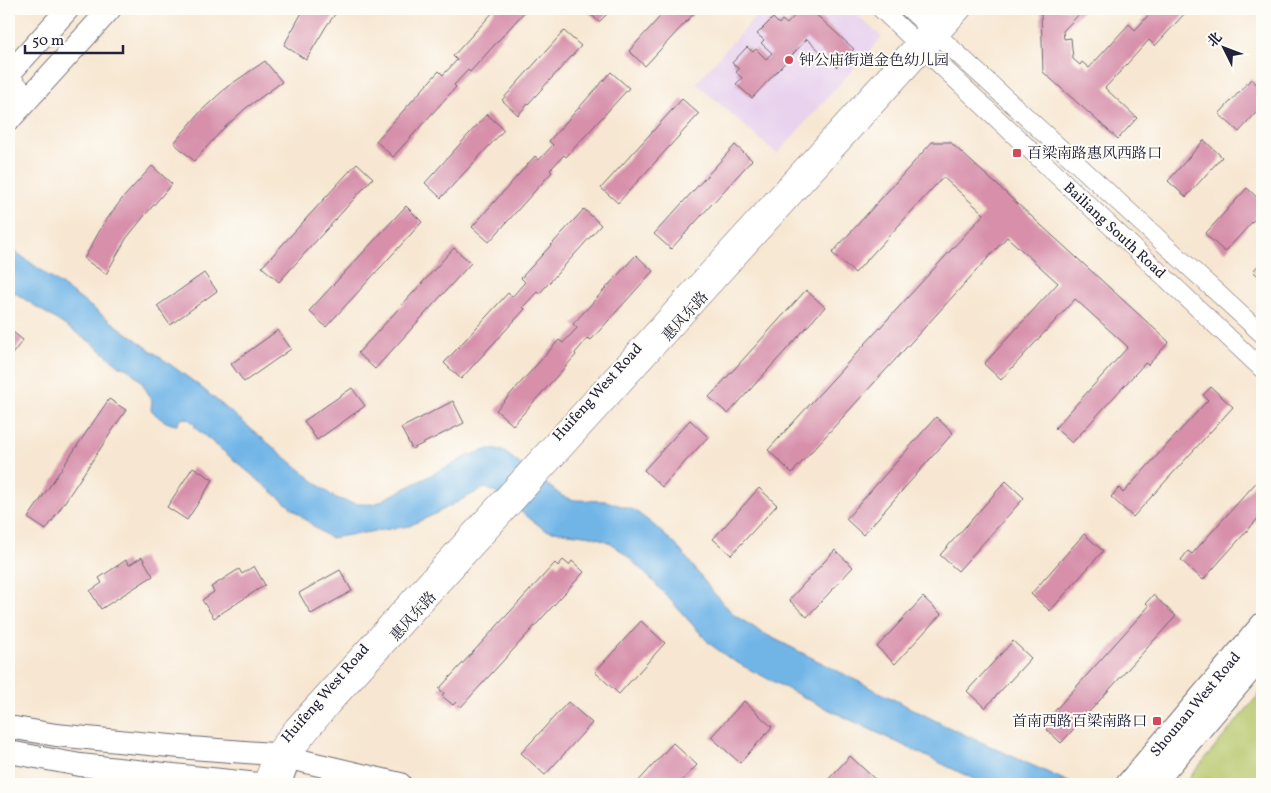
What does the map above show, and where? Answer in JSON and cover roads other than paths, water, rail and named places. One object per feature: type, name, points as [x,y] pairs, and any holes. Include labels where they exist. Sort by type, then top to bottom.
[{"type":"main road","points":[[9,75],[68,9]]},
{"type":"main road","points":[[9,120],[110,9]]},
{"type":"main road","name":"Shounan West Road","points":[[1127,784],[1262,624]]},
{"type":"main road","name":"Shounan West Road","points":[[1154,784],[1262,657]]},
{"type":"main road","points":[[9,727],[56,734],[281,756],[400,784]]},
{"type":"main road","points":[[9,752],[80,765],[258,784]]},
{"type":"main road","name":"Huifeng West Road","points":[[280,784],[281,756]]},
{"type":"street","name":"Bailiang South Road","points":[[881,9],[1262,369]]},
{"type":"street","name":"Bailiang South Road","points":[[909,9],[1262,334]]},
{"type":"street","points":[[933,31],[944,9]]},
{"type":"street","name":"惠风东路","points":[[281,756],[331,706],[933,31],[963,9]]},
{"type":"street","points":[[9,75],[30,96]]},
{"type":"street","name":"Huifeng West Road","points":[[262,784],[281,756]]},
{"type":"water","points":[[9,247],[197,384],[332,496],[353,503],[375,504],[470,455],[490,449],[503,451],[562,496],[574,500],[606,501],[634,510],[677,546],[713,592],[734,615],[763,633],[946,726],[1073,784],[984,784],[811,701],[729,658],[710,644],[652,580],[611,543],[592,536],[545,530],[498,494],[486,488],[409,526],[330,538],[195,428],[195,424],[187,418],[181,419],[177,425],[166,422],[157,416],[151,410],[152,400],[141,381],[128,369],[120,366],[92,343],[9,289]]},
{"type":"place","name":"钟公庙街道金色幼儿园","points":[[789,60]]},
{"type":"place","name":"百梁南路惠风西路口","points":[[1017,153]]},
{"type":"place","name":"首南西路百梁南路口","points":[[1157,721]]}]
